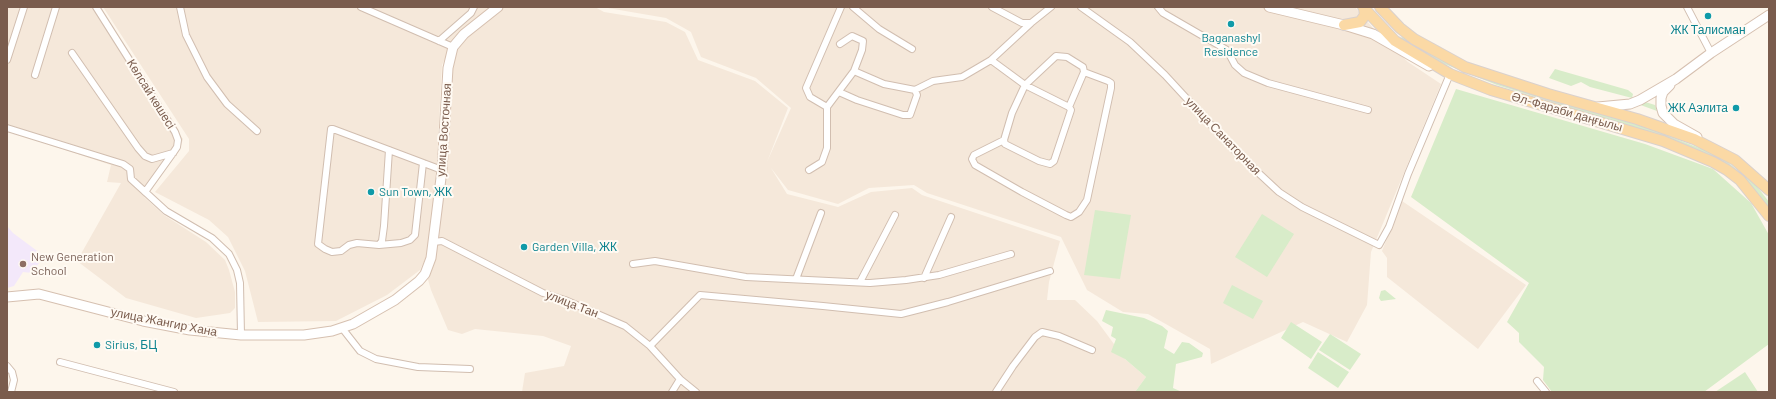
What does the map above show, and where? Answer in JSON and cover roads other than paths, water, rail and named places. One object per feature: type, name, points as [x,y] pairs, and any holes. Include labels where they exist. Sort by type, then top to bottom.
[{"type":"main road","points":[[1344,25],[1360,22],[1365,15],[1364,7]]},
{"type":"main road","name":"Әл-Фараби даңғылы","points":[[1364,7],[1395,41],[1450,74],[1491,90],[1663,141],[1713,162],[1740,180],[1769,216]]},
{"type":"main road","name":"Әл-Фараби даңғылы","points":[[1380,7],[1400,28],[1414,39],[1465,67],[1669,130],[1722,152],[1735,160],[1760,180],[1769,190]]},
{"type":"street","points":[[7,60],[24,7]]},
{"type":"street","points":[[35,75],[56,7]]},
{"type":"street","name":"Көлсай көшесі","points":[[96,7],[175,132],[178,140],[174,153]]},
{"type":"street","points":[[180,7],[186,34],[207,77],[227,104],[257,131]]},
{"type":"street","points":[[361,7],[452,47],[464,34],[498,7]]},
{"type":"street","points":[[439,41],[471,13],[474,7]]},
{"type":"street","points":[[827,107],[810,97],[806,88],[841,7]]},
{"type":"street","points":[[853,7],[879,29],[912,49]]},
{"type":"street","points":[[992,7],[1022,23],[1030,23]]},
{"type":"street","points":[[854,71],[884,84],[915,90],[933,81],[962,77],[991,60],[1030,23],[1051,7]]},
{"type":"street","name":"улица Санаторная","points":[[1081,7],[1130,42],[1165,75],[1236,152],[1279,192],[1302,207],[1379,245],[1389,227],[1450,74]]},
{"type":"street","points":[[1158,7],[1163,13],[1227,50],[1235,65],[1244,73],[1268,82],[1368,110]]},
{"type":"street","points":[[1269,7],[1344,25],[1373,34],[1414,59],[1450,74]]},
{"type":"street","points":[[1687,7],[1711,53]]},
{"type":"street","points":[[1597,107],[1630,104],[1640,100],[1676,79],[1711,53],[1769,15]]},
{"type":"street","points":[[809,170],[822,162],[827,148],[827,107],[854,71],[862,50],[863,41],[852,36],[840,44]]},
{"type":"street","name":"улица Восточная","points":[[425,274],[430,263],[442,170],[448,68],[452,47]]},
{"type":"street","points":[[72,53],[145,156],[152,159],[174,153]]},
{"type":"street","points":[[1004,140],[974,155],[972,159],[975,165],[1072,218],[1079,212],[1087,200],[1111,83],[1084,72],[1082,67],[1067,57],[1056,56],[1025,85],[1012,113],[1004,140],[1005,144],[1039,161],[1050,164],[1054,161],[1071,110],[1070,107],[1084,72]]},
{"type":"street","points":[[991,60],[1025,85],[1070,107]]},
{"type":"street","points":[[1676,79],[1664,92],[1661,98],[1663,113],[1674,124],[1722,152]]},
{"type":"street","points":[[839,92],[857,100],[903,115],[910,115],[917,95],[915,90]]},
{"type":"street","points":[[7,128],[123,164],[130,169],[131,180],[166,211],[212,238],[229,254],[238,270],[240,283],[241,335]]},
{"type":"street","points":[[423,163],[415,235],[410,240],[400,243],[379,245],[357,243],[349,245],[341,251],[332,252],[318,244],[330,132],[333,129],[442,170]]},
{"type":"street","points":[[379,245],[383,236],[389,150]]},
{"type":"street","points":[[145,192],[174,153]]},
{"type":"street","points":[[796,279],[821,213]]},
{"type":"street","points":[[860,282],[896,215]]},
{"type":"street","points":[[924,278],[951,217]]},
{"type":"street","name":"улица Тан","points":[[433,242],[442,240],[543,293],[565,300],[625,326],[650,346],[680,379],[696,392]]},
{"type":"street","points":[[634,264],[655,261],[746,277],[860,282],[924,278],[1011,254]]},
{"type":"street","points":[[650,346],[700,295],[901,314],[948,302],[1050,271]]},
{"type":"street","name":"улица Жангир Хана","points":[[7,297],[39,294],[143,321],[190,330],[241,335],[304,335],[342,328],[395,300],[409,290],[425,274]]},
{"type":"street","points":[[342,328],[360,351],[376,359],[418,367],[470,370]]},
{"type":"street","points":[[996,392],[1035,337],[1042,332],[1059,336],[1092,350]]},
{"type":"street","points":[[60,362],[174,392]]},
{"type":"street","points":[[7,366],[12,372],[14,380],[12,392]]},
{"type":"street","points":[[672,392],[680,379]]},
{"type":"street","points":[[1537,381],[1546,392]]},
{"type":"place","name":"ЖК Талисман","points":[[1708,16]]},
{"type":"place","name":"Baganashyl Residence","points":[[1231,24]]},
{"type":"place","name":"ЖК Аэлита","points":[[1736,108]]},
{"type":"place","name":"Sun Town, ЖК","points":[[371,192]]},
{"type":"place","name":"Garden Villa, ЖК","points":[[524,247]]},
{"type":"place","name":"New Generation School","points":[[23,264]]},
{"type":"place","name":"Sirius, БЦ","points":[[97,345]]}]
